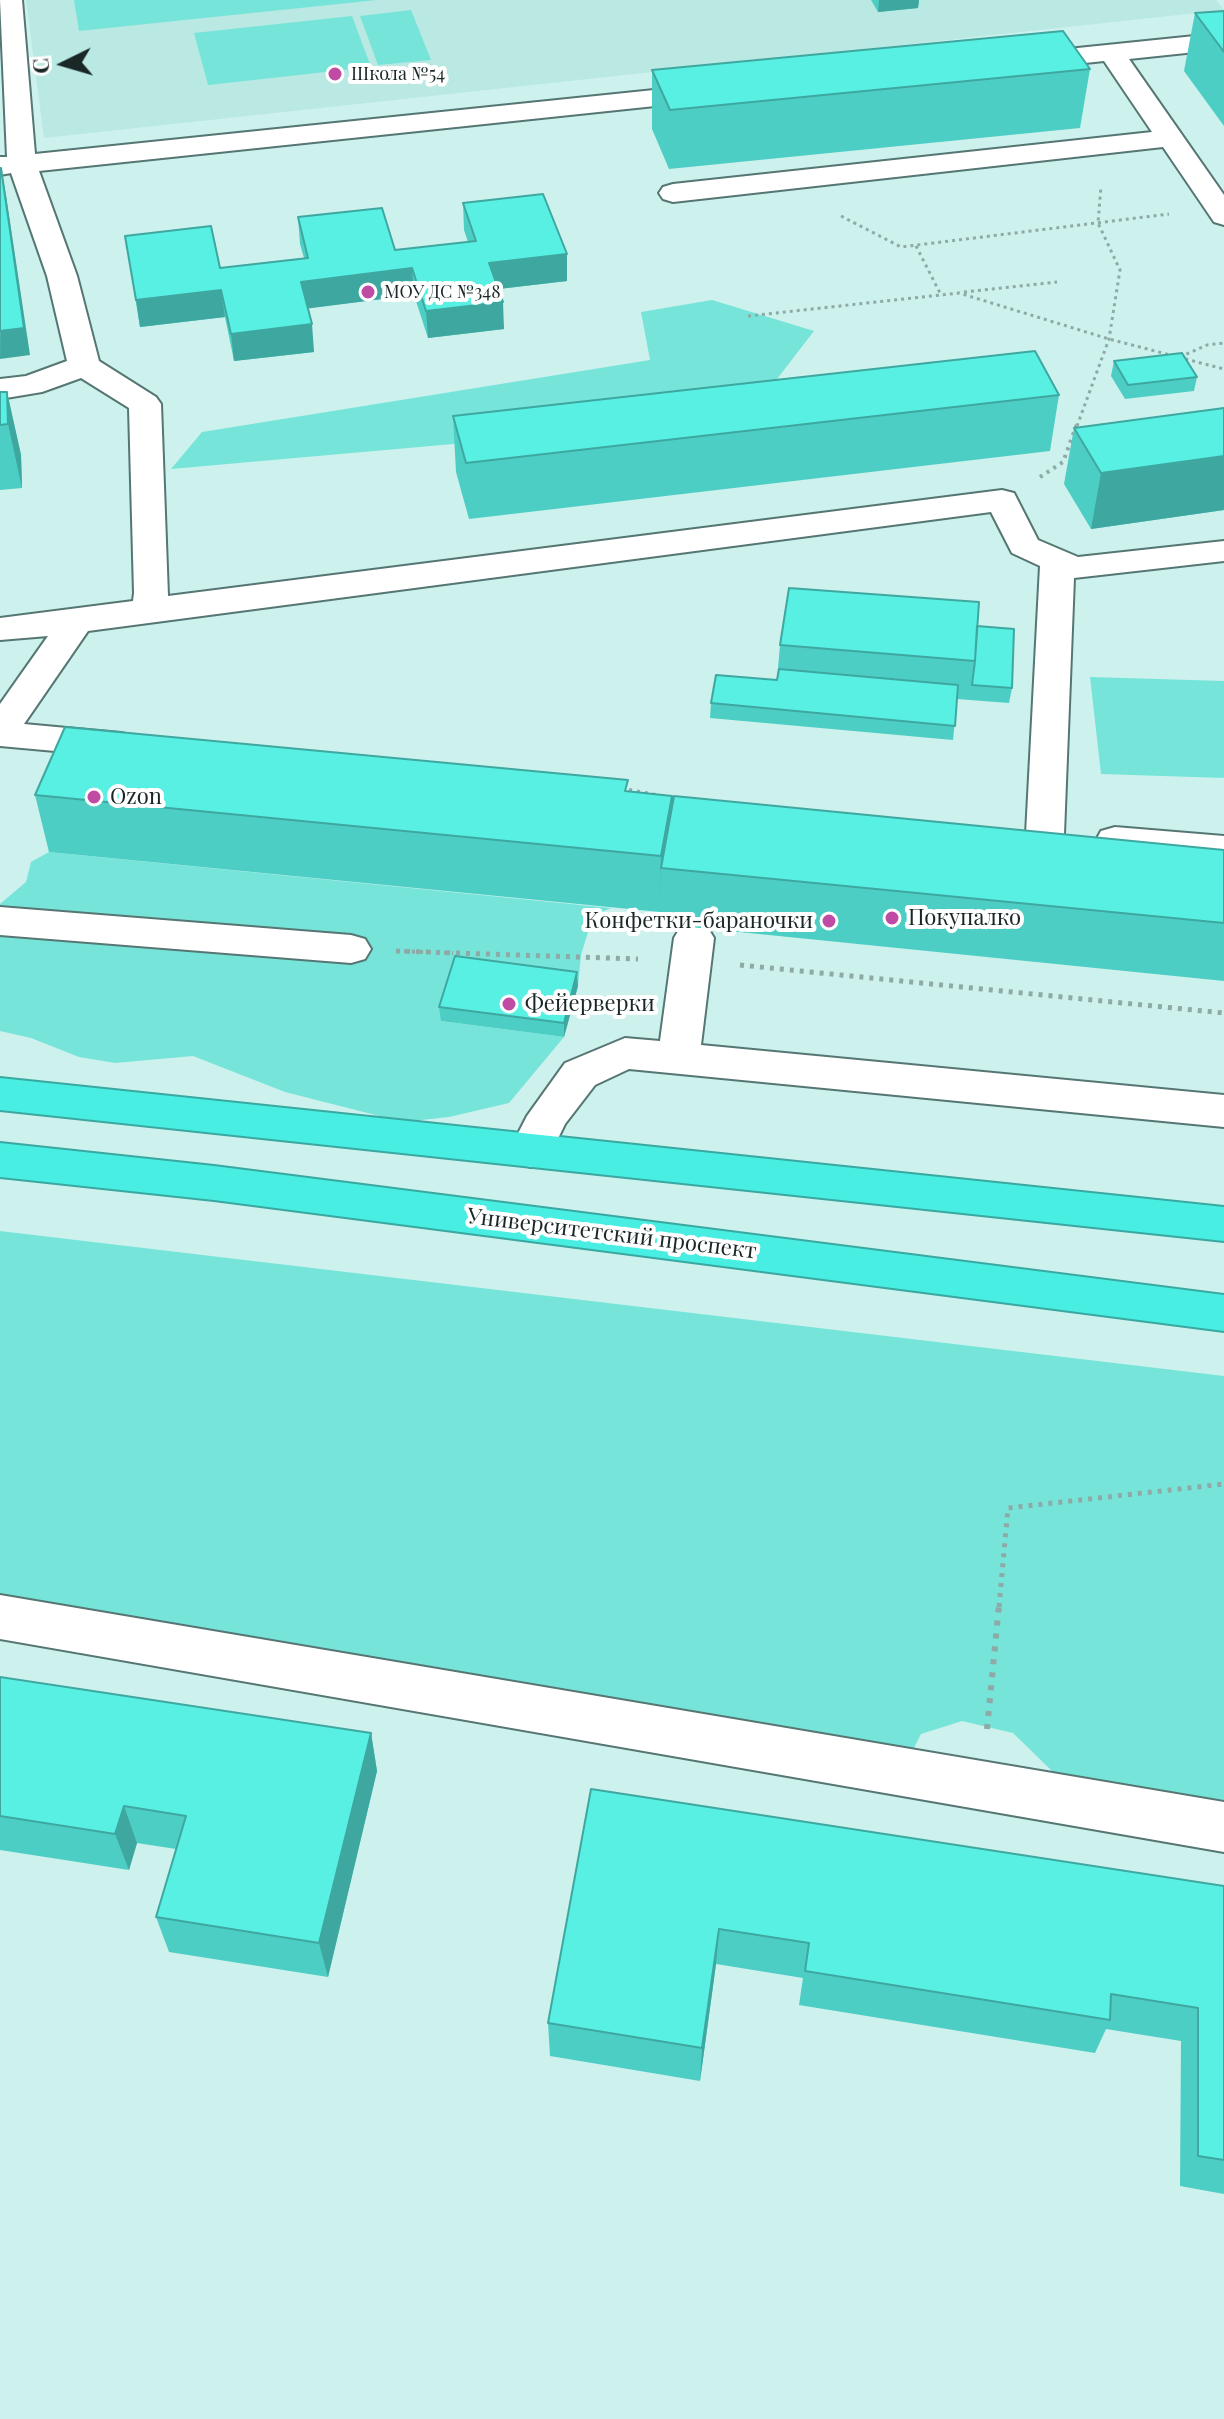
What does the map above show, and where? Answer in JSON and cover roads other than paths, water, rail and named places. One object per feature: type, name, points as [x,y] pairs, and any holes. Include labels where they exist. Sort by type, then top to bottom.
[{"type":"highway","points":[[0,1094],[1224,1224]]},
{"type":"highway","name":"Университетский проспект","points":[[0,1160],[214,1183],[1224,1313]]},
{"type":"street","points":[[9,0],[11,165],[62,276],[84,366],[145,404],[150,609]]},
{"type":"street","points":[[988,65],[1224,41]]},
{"type":"street","points":[[1112,53],[1221,212]]},
{"type":"street","points":[[11,165],[741,89]]},
{"type":"street","points":[[673,193],[1170,138]]},
{"type":"street","points":[[0,389],[31,385],[84,366]]},
{"type":"street","points":[[0,629],[76,622],[150,609],[1002,500],[1024,546],[1074,568],[1224,551]]},
{"type":"street","points":[[1057,560],[1029,832],[1224,849]]},
{"type":"street","points":[[76,622],[0,733],[157,748]]},
{"type":"street","points":[[0,921],[351,949]]},
{"type":"street","points":[[678,1058],[693,949]]},
{"type":"street","points":[[531,1151],[548,1116],[580,1074],[625,1053],[1224,1111]]},
{"type":"street","points":[[0,1617],[1224,1827]]},
{"type":"place","name":"Школа №54","points":[[335,74]]},
{"type":"place","name":"МОУ ДС №348","points":[[368,292]]},
{"type":"place","name":"Ozon","points":[[94,797]]},
{"type":"place","name":"Покупалко","points":[[892,918]]},
{"type":"place","name":"Конфетки-бараночки","points":[[829,921]]},
{"type":"place","name":"Фейерверки","points":[[509,1004]]}]
